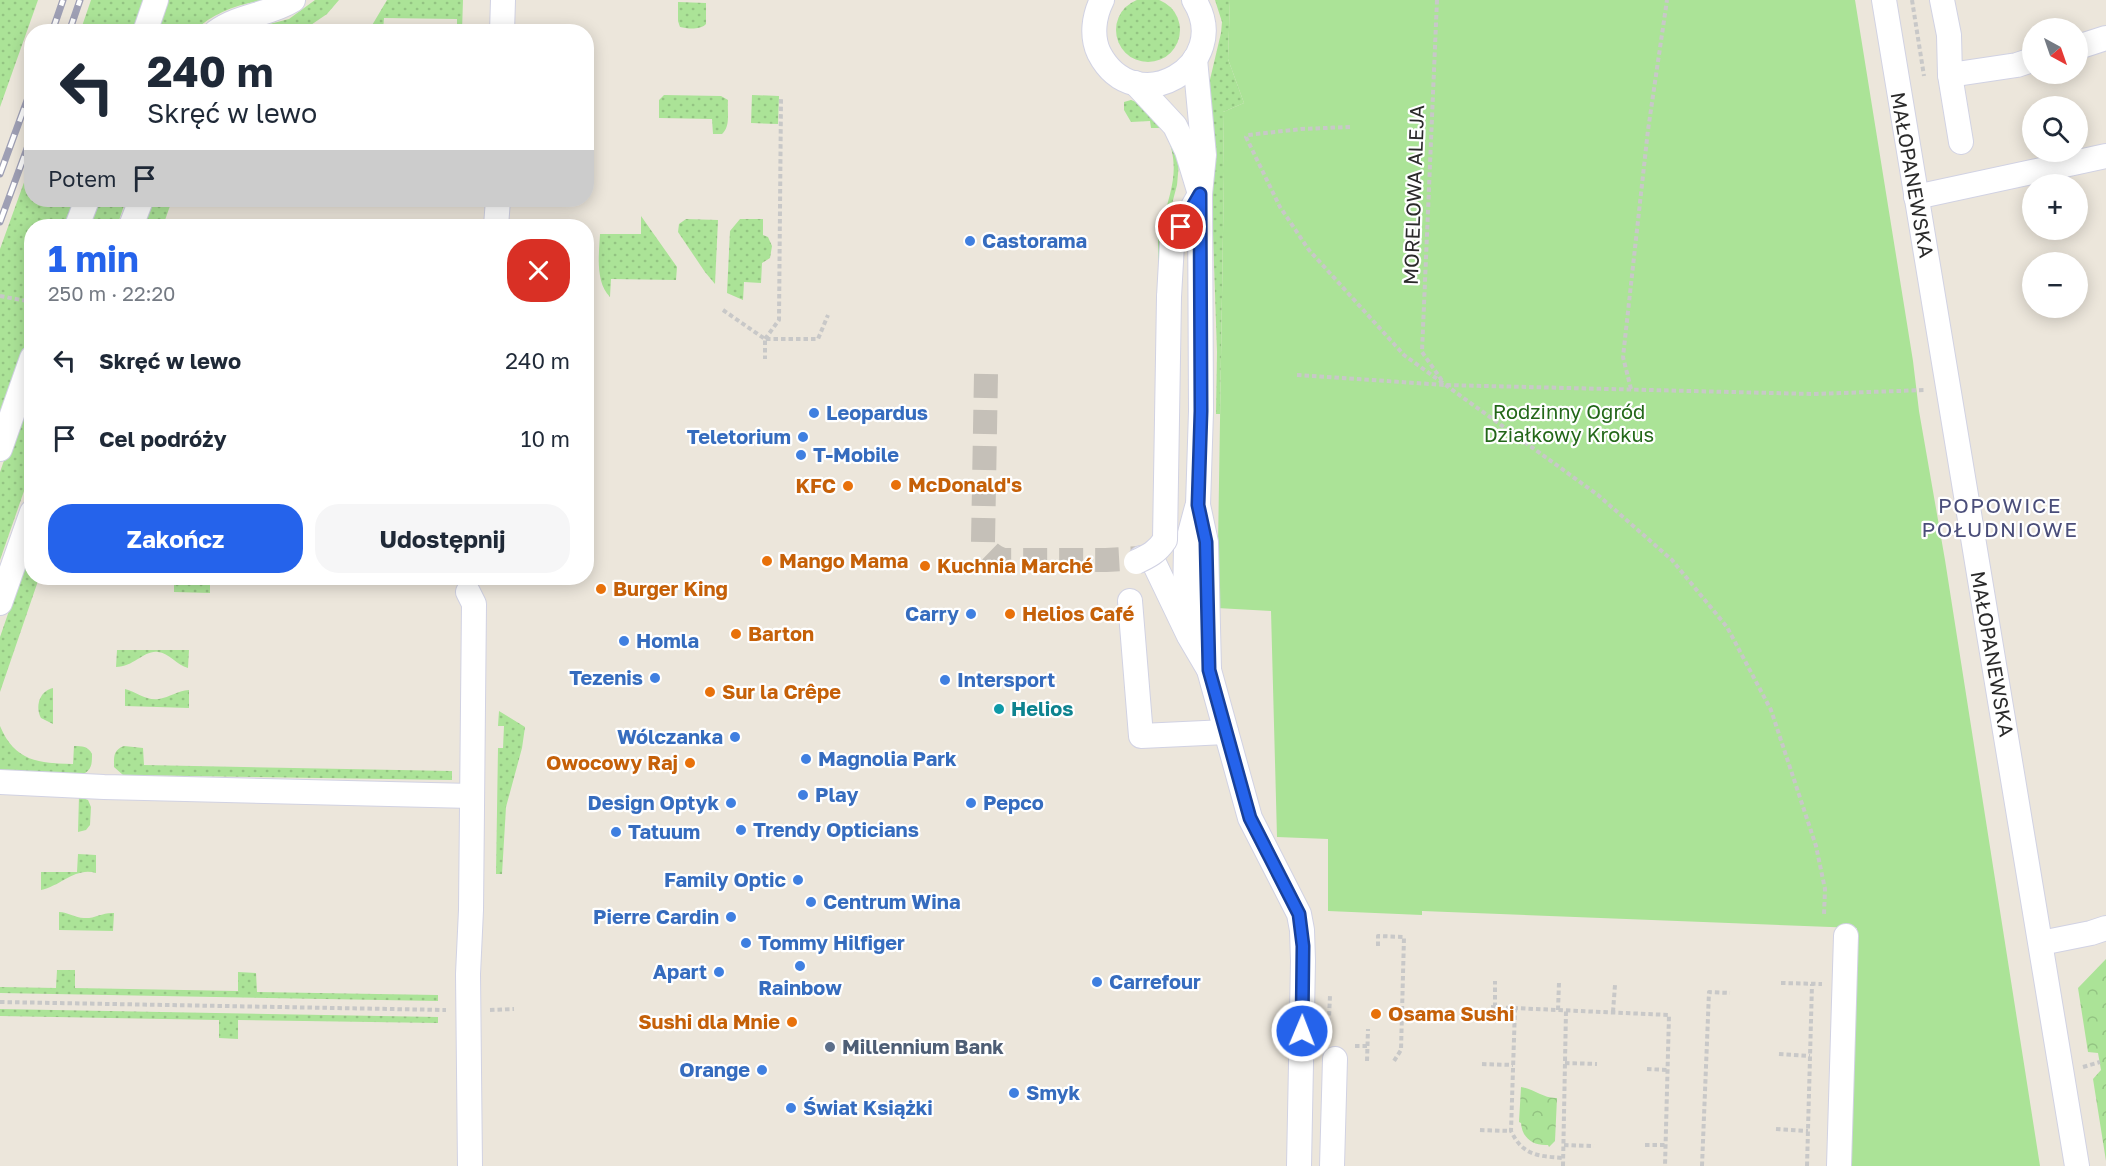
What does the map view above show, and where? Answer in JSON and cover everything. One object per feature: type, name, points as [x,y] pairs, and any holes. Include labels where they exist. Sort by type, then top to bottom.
[{"type":"street","points":[[148,24],[156,0]]},
{"type":"street","points":[[226,24],[280,8],[293,0]]},
{"type":"street","points":[[502,24],[503,0]]},
{"type":"street","name":"MAŁOPANEWSKA","points":[[1884,0],[2077,1166]]},
{"type":"street","points":[[1942,0],[1949,35],[1950,75],[1961,142]]},
{"type":"street","points":[[1096,4],[1094,30],[1097,48],[1105,64],[1119,76],[1135,83],[1152,85],[1169,82],[1184,72],[1195,59],[1203,37],[1201,13],[1195,1]]},
{"type":"street","points":[[2088,43],[2106,38]]},
{"type":"street","points":[[1189,636],[1185,600],[1186,548],[1198,498],[1201,411],[1200,194],[1204,155],[1195,59]]},
{"type":"street","points":[[1950,75],[2022,63]]},
{"type":"street","points":[[1135,83],[1175,126],[1187,151],[1200,194],[1172,244],[1168,297],[1165,540],[1160,548],[1150,556],[1138,560]]},
{"type":"street","points":[[1916,198],[2106,156]]},
{"type":"street","points":[[0,449],[24,381]]},
{"type":"street","points":[[1138,560],[1152,552],[1198,498]]},
{"type":"street","points":[[1198,498],[1206,542],[1209,670],[1250,818],[1293,898],[1302,930],[1299,1166]]},
{"type":"street","points":[[0,603],[24,535]]},
{"type":"street","points":[[1138,560],[1150,560],[1155,565],[1189,636],[1209,670]]},
{"type":"street","points":[[468,592],[474,604],[469,1011],[470,1166]]},
{"type":"street","points":[[1130,600],[1141,736],[1226,732]]},
{"type":"street","points":[[0,782],[104,787],[472,796]]},
{"type":"street","points":[[2041,943],[2106,928]]},
{"type":"street","points":[[1839,1166],[1846,936]]},
{"type":"street","points":[[1332,1166],[1337,1050]]},
{"type":"path","name":"MORELOWA ALEJA","points":[[1437,0],[1422,352],[1445,385]]},
{"type":"path","points":[[1631,389],[1623,357],[1648,130],[1667,0]]},
{"type":"path","points":[[765,359],[765,339],[778,320],[782,98]]},
{"type":"path","points":[[1350,127],[1301,129],[1246,137],[1280,207],[1310,250],[1404,355],[1598,495],[1672,560],[1727,627],[1771,710],[1816,846],[1825,889],[1824,915]]},
{"type":"path","points":[[0,297],[24,301]]},
{"type":"path","points":[[723,309],[765,339],[818,339],[828,315]]},
{"type":"path","points":[[1297,375],[1445,385],[1813,394],[1906,392],[1947,386]]},
{"type":"path","points":[[1378,946],[1378,936],[1404,937],[1401,1050],[1394,1062]]},
{"type":"path","points":[[1495,981],[1493,1007],[1669,1016],[1665,1166]]},
{"type":"path","points":[[1558,1010],[1559,983]]},
{"type":"path","points":[[1781,983],[1812,984],[1807,1166]]},
{"type":"path","points":[[1613,1012],[1615,985]]},
{"type":"path","points":[[1702,1166],[1709,992],[1730,993]]},
{"type":"path","points":[[1330,996],[1337,1050],[1367,1046]]},
{"type":"path","points":[[0,1002],[469,1011]]},
{"type":"path","points":[[1515,1008],[1511,1131],[1525,1150],[1538,1156],[1563,1158]]},
{"type":"path","points":[[1563,1166],[1566,1010]]},
{"type":"path","points":[[1367,1061],[1368,1029]]},
{"type":"path","points":[[1779,1054],[1810,1056]]},
{"type":"path","points":[[1565,1063],[1597,1064]]},
{"type":"path","points":[[1482,1064],[1513,1065]]},
{"type":"path","points":[[1647,1069],[1667,1070]]},
{"type":"path","points":[[1776,1129],[1808,1131]]},
{"type":"path","points":[[1480,1130],[1511,1131]]},
{"type":"path","points":[[1564,1145],[1594,1146]]},
{"type":"path","points":[[1645,1145],[1665,1145]]},
{"type":"green space","points":[[1154,-1],[1166,3],[1175,12],[1179,24],[1178,42],[1175,48],[1160,60],[1148,62],[1136,60],[1125,53],[1118,42],[1116,30],[1118,18],[1125,7],[1136,0]]},
{"type":"green space","points":[[0,0],[38,0],[29,24],[24,24],[24,39],[0,107]]},
{"type":"green space","points":[[91,0],[147,0],[138,24],[83,24]]},
{"type":"green space","points":[[165,0],[264,0],[226,10],[203,24],[157,24]]},
{"type":"green space","points":[[315,0],[339,0],[327,14],[312,24],[270,24],[289,19]]},
{"type":"green space","points":[[387,0],[463,0],[462,24],[457,24],[457,19],[384,18],[384,24],[373,24]]},
{"type":"green space","points":[[1215,0],[1230,0],[1228,59],[1244,103],[1223,112],[1220,414],[1216,414],[1217,352],[1208,88],[1222,22]]},
{"type":"green space","name":"Rodzinny Ogród Działkowy Krokus","points":[[1230,0],[1855,0],[2040,1166],[1850,1166],[1857,928],[1422,911],[1422,915],[1328,911],[1328,839],[1277,837],[1271,611],[1217,608],[1223,112],[1244,103],[1228,59]]},
{"type":"green space","points":[[678,2],[706,3],[706,24],[690,29],[680,27]]},
{"type":"green space","points":[[664,95],[721,96],[728,100],[728,123],[725,131],[722,134],[713,134],[712,119],[659,118],[659,100]]},
{"type":"green space","points":[[752,95],[779,96],[778,124],[751,123]]},
{"type":"green space","points":[[1131,100],[1167,127],[1179,163],[1177,185],[1163,238],[1158,297],[1158,223],[1162,223],[1172,187],[1174,164],[1169,141],[1163,128],[1151,128],[1150,121],[1131,122],[1124,110],[1124,102]]},
{"type":"green space","points":[[24,182],[24,207],[74,207],[70,219],[24,219],[24,348],[0,418],[0,249]]},
{"type":"green space","points":[[92,207],[124,207],[119,219],[88,219]]},
{"type":"green space","points":[[151,207],[170,207],[165,219],[146,219]]},
{"type":"green space","points":[[641,216],[677,267],[676,280],[611,279],[610,297],[605,291],[600,276],[600,234],[641,234]]},
{"type":"green space","points":[[686,219],[718,220],[715,284],[678,232],[679,224]]},
{"type":"green space","points":[[740,219],[763,219],[763,235],[768,237],[772,246],[770,258],[762,263],[761,283],[744,282],[743,300],[727,293],[730,231]]},
{"type":"green space","points":[[24,402],[24,491],[0,560],[0,472]]},
{"type":"green space","points":[[24,567],[24,585],[37,585],[0,692],[0,637]]},
{"type":"green space","points":[[174,585],[210,585],[210,593],[174,592]]},
{"type":"green space","points":[[117,650],[189,650],[188,668],[166,654],[158,652],[116,667]]},
{"type":"green space","points":[[53,688],[53,724],[41,718],[38,704],[44,692]]},
{"type":"green space","points":[[125,689],[154,699],[189,690],[189,708],[125,706]]},
{"type":"green space","points":[[499,711],[525,727],[522,748],[506,807],[502,874],[496,874],[498,748],[503,748],[504,726],[498,726]]},
{"type":"green space","points":[[0,726],[13,747],[21,754],[39,761],[73,764],[74,746],[87,748],[92,754],[90,768],[83,774],[0,770]]},
{"type":"green space","points":[[124,746],[143,748],[144,765],[452,771],[452,780],[123,775],[114,767],[114,760],[116,752]]},
{"type":"green space","points":[[79,796],[88,800],[91,807],[90,825],[86,830],[78,832]]},
{"type":"green space","points":[[78,854],[96,855],[96,873],[81,873],[41,890],[41,872],[77,872]]},
{"type":"green space","points":[[59,912],[84,918],[114,913],[113,931],[59,930]]},
{"type":"green space","points":[[2106,959],[2106,1161],[2093,1079],[2101,1070],[2098,1053],[2088,1052],[2078,988]]},
{"type":"green space","points":[[57,970],[75,970],[75,988],[238,991],[238,972],[256,973],[257,992],[438,995],[438,1001],[0,993],[0,987],[56,988]]},
{"type":"green space","points":[[0,1009],[438,1017],[438,1023],[238,1020],[238,1039],[219,1038],[219,1020],[0,1016]]},
{"type":"green space","points":[[1521,1087],[1557,1098],[1555,1141],[1549,1147],[1529,1140],[1524,1133],[1519,1122]]},
{"type":"tunnel","points":[[986,374],[983,542],[988,551],[1003,560],[1141,558]]},
{"type":"railway","points":[[55,24],[63,0]]},
{"type":"railway","points":[[72,24],[80,0]]},
{"type":"railway","points":[[0,174],[24,109]]},
{"type":"railway","points":[[0,222],[24,157]]},
{"type":"place","name":"Castorama","points":[[970,241]]},
{"type":"place","name":"Leopardus","points":[[814,413]]},
{"type":"place","name":"Teletorium","points":[[803,437]]},
{"type":"place","name":"T-Mobile","points":[[801,455]]},
{"type":"place","name":"McDonald's","points":[[896,485]]},
{"type":"place","name":"KFC","points":[[848,486]]},
{"type":"place","name":"Mango Mama","points":[[767,561]]},
{"type":"place","name":"Kuchnia Marché","points":[[925,566]]},
{"type":"place","name":"Burger King","points":[[601,589]]},
{"type":"place","name":"Carry","points":[[971,614]]},
{"type":"place","name":"Helios Café","points":[[1010,614]]},
{"type":"place","name":"Barton","points":[[736,634]]},
{"type":"place","name":"Homla","points":[[624,641]]},
{"type":"place","name":"Tezenis","points":[[655,678]]},
{"type":"place","name":"Intersport","points":[[945,680]]},
{"type":"place","name":"Sur la Crêpe","points":[[710,692]]},
{"type":"place","name":"Helios","points":[[999,709]]},
{"type":"place","name":"Wólczanka","points":[[735,737]]},
{"type":"place","name":"Magnolia Park","points":[[806,759]]},
{"type":"place","name":"Owocowy Raj","points":[[690,763]]},
{"type":"place","name":"Play","points":[[803,795]]},
{"type":"place","name":"Design Optyk","points":[[731,803]]},
{"type":"place","name":"Pepco","points":[[971,803]]},
{"type":"place","name":"Trendy Opticians","points":[[741,830]]},
{"type":"place","name":"Tatuum","points":[[616,832]]},
{"type":"place","name":"Family Optic","points":[[798,880]]},
{"type":"place","name":"Centrum Wina","points":[[811,902]]},
{"type":"place","name":"Pierre Cardin","points":[[731,917]]},
{"type":"place","name":"Tommy Hilfiger","points":[[746,943]]},
{"type":"place","name":"Rainbow","points":[[800,966]]},
{"type":"place","name":"Apart","points":[[719,972]]},
{"type":"place","name":"Carrefour","points":[[1097,982]]},
{"type":"place","name":"Osama Sushi","points":[[1376,1014]]},
{"type":"place","name":"Sushi dla Mnie","points":[[792,1022]]},
{"type":"place","name":"Millennium Bank","points":[[830,1047]]},
{"type":"place","name":"Orange","points":[[762,1070]]},
{"type":"place","name":"Smyk","points":[[1014,1093]]},
{"type":"place","name":"Świat Książki","points":[[791,1108]]},
{"type":"district","name":"POPOWICE POŁUDNIOWE","points":[[2000,518]]},
{"type":"route","points":[[1181,227],[1200,194],[1201,411],[1198,505],[1206,542],[1209,670],[1250,818],[1264,848],[1293,898],[1299,914],[1303,946],[1302,1031]]}]
